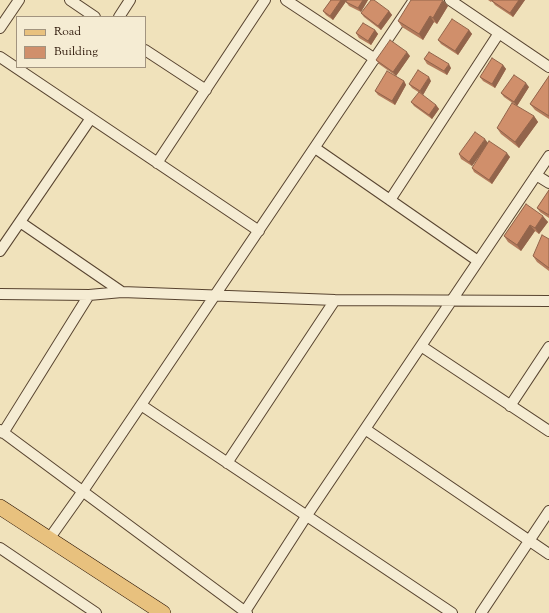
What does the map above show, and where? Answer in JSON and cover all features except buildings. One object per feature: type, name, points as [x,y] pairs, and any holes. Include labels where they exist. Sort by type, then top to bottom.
[{"type":"main road","points":[[0,508],[163,613]]},
{"type":"street","points":[[0,28],[19,0]]},
{"type":"street","points":[[70,0],[94,16]]},
{"type":"street","points":[[120,16],[130,0]]},
{"type":"street","points":[[157,163],[265,0]]},
{"type":"street","points":[[286,0],[375,59]]},
{"type":"street","points":[[49,539],[83,491],[414,0]]},
{"type":"street","points":[[450,0],[549,67]]},
{"type":"street","points":[[390,200],[499,33]]},
{"type":"street","points":[[146,51],[206,90]]},
{"type":"street","points":[[0,57],[16,68]]},
{"type":"street","points":[[16,68],[259,231]]},
{"type":"street","points":[[0,251],[91,118]]},
{"type":"street","points":[[315,148],[478,261]]},
{"type":"street","points":[[88,295],[2,432],[245,613],[307,515],[549,156]]},
{"type":"street","points":[[536,175],[549,184]]},
{"type":"street","points":[[20,222],[122,292]]},
{"type":"street","points":[[0,294],[88,295],[122,292],[335,300],[452,299],[549,301]]},
{"type":"street","points":[[227,463],[335,300]]},
{"type":"street","points":[[421,346],[549,431]]},
{"type":"street","points":[[510,406],[549,347]]},
{"type":"street","points":[[141,405],[452,613]]},
{"type":"street","points":[[365,429],[549,554]]},
{"type":"street","points":[[482,613],[549,512]]},
{"type":"street","points":[[0,548],[96,613]]}]
